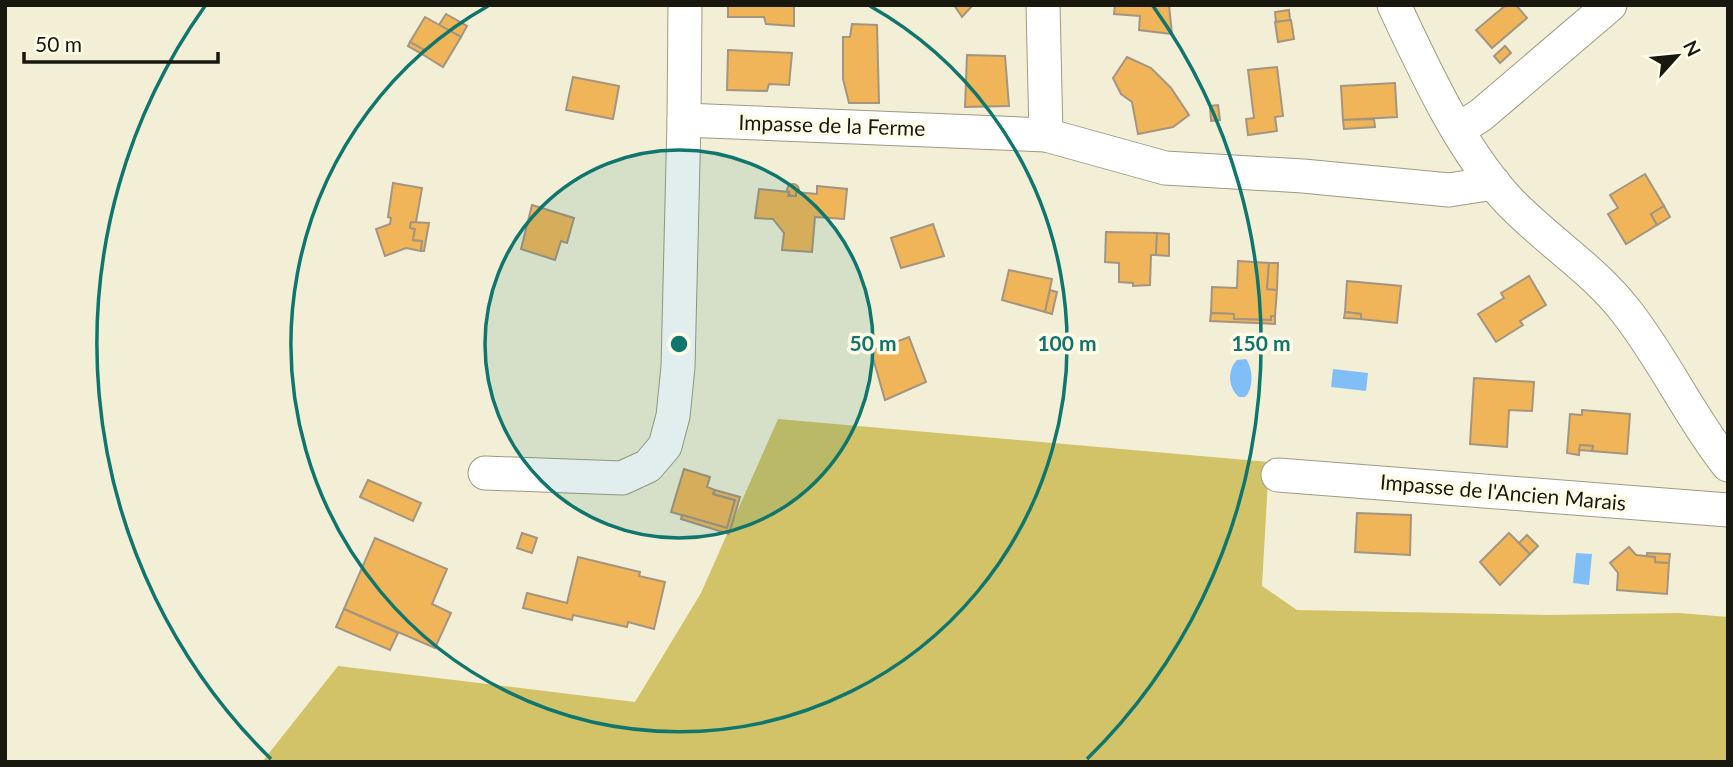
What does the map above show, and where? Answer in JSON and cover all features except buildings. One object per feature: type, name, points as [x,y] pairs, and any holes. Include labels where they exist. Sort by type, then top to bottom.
[{"type":"street","points":[[485,473],[622,478],[648,466],[664,446],[673,415],[678,367],[685,5]]},
{"type":"street","points":[[1043,5],[1046,135]]},
{"type":"street","points":[[1394,5],[1459,129],[1494,183],[1524,216],[1595,277],[1626,311],[1728,465]]},
{"type":"street","points":[[1459,129],[1481,115],[1610,5]]},
{"type":"street","name":"Impasse de la Ferme","points":[[684,120],[1046,135],[1165,168],[1303,176],[1449,190],[1494,183]]},
{"type":"street","name":"Impasse de l'Ancien Marais","points":[[1278,475],[1728,510]]},
{"type":"shaded area","points":[[778,419],[1269,462],[1262,586],[1297,610],[1548,615],[1679,613],[1728,617],[1728,762],[262,762],[338,666],[635,702],[701,593]]},
{"type":"water","points":[[1246,359],[1252,378],[1251,384],[1245,397],[1239,397],[1231,384],[1230,374],[1237,360]]},
{"type":"water","points":[[1333,369],[1368,373],[1366,391],[1331,387]]},
{"type":"water","points":[[1576,553],[1592,554],[1589,585],[1573,583]]}]
